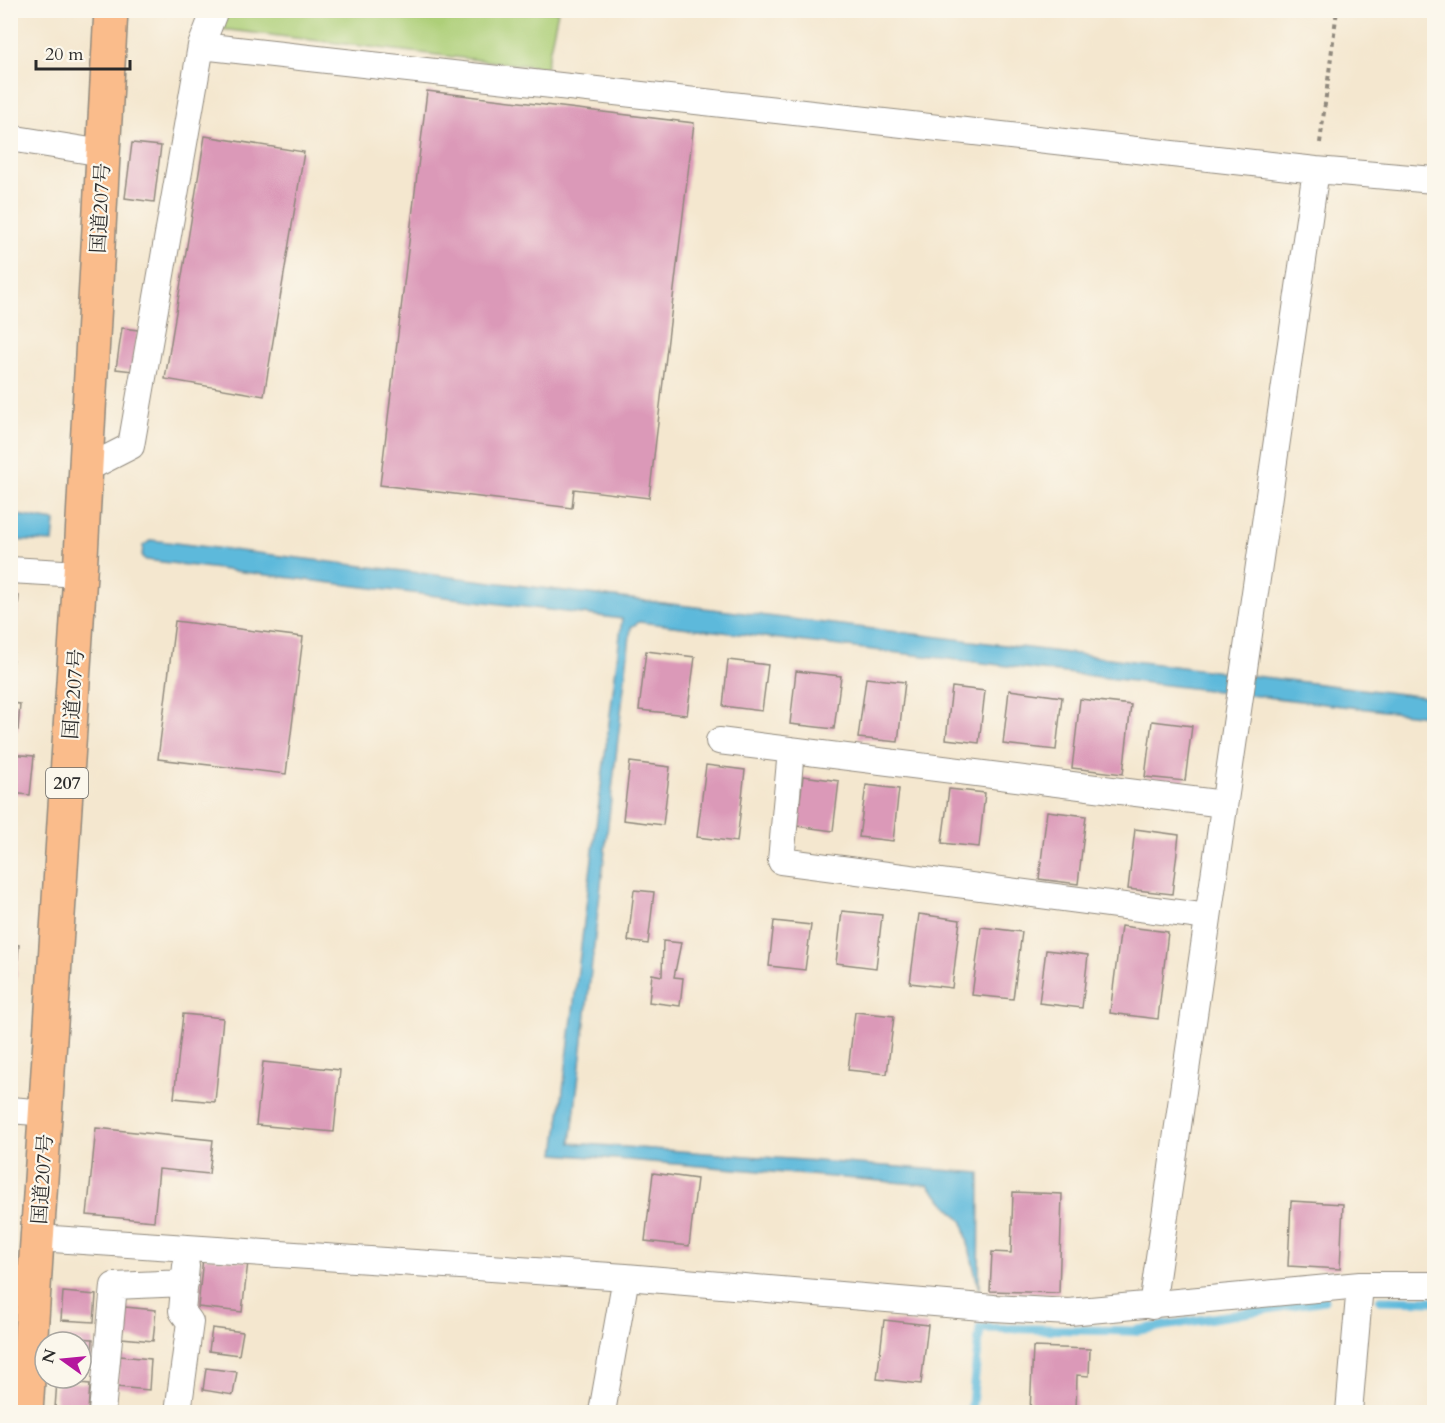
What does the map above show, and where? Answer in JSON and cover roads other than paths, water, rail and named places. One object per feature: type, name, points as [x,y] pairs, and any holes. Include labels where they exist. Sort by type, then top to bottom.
[{"type":"highway","name":"国道207号","points":[[26,1413],[80,574],[111,10]]},
{"type":"street","points":[[86,469],[131,446],[201,46],[215,10]]},
{"type":"street","points":[[201,46],[1316,170],[1434,180]]},
{"type":"street","points":[[10,138],[103,153]]},
{"type":"street","points":[[1152,1306],[1316,170]]},
{"type":"street","points":[[10,570],[80,574]]},
{"type":"street","points":[[719,741],[1224,804]]},
{"type":"street","points":[[791,750],[781,861],[1208,917]]},
{"type":"street","points":[[10,1110],[47,1113]]},
{"type":"street","points":[[38,1238],[626,1277],[994,1308],[1069,1312],[1360,1286],[1434,1285]]},
{"type":"street","points":[[178,1413],[190,1322],[182,1311],[188,1248]]},
{"type":"street","points":[[602,1413],[626,1277]]},
{"type":"street","points":[[102,1413],[114,1286],[185,1283]]},
{"type":"street","points":[[1349,1413],[1360,1286]]},
{"type":"water","points":[[11,514],[55,521],[53,542],[11,540]]},
{"type":"water","points":[[151,540],[1434,698],[1434,717],[639,622],[631,627],[571,1143],[980,1173],[979,1290],[963,1222],[928,1185],[555,1154],[622,619],[146,560],[142,557],[143,546]]},
{"type":"waterway","points":[[971,1412],[980,1328],[1133,1331],[1324,1300]]},
{"type":"waterway","points":[[1380,1300],[1434,1301]]}]
